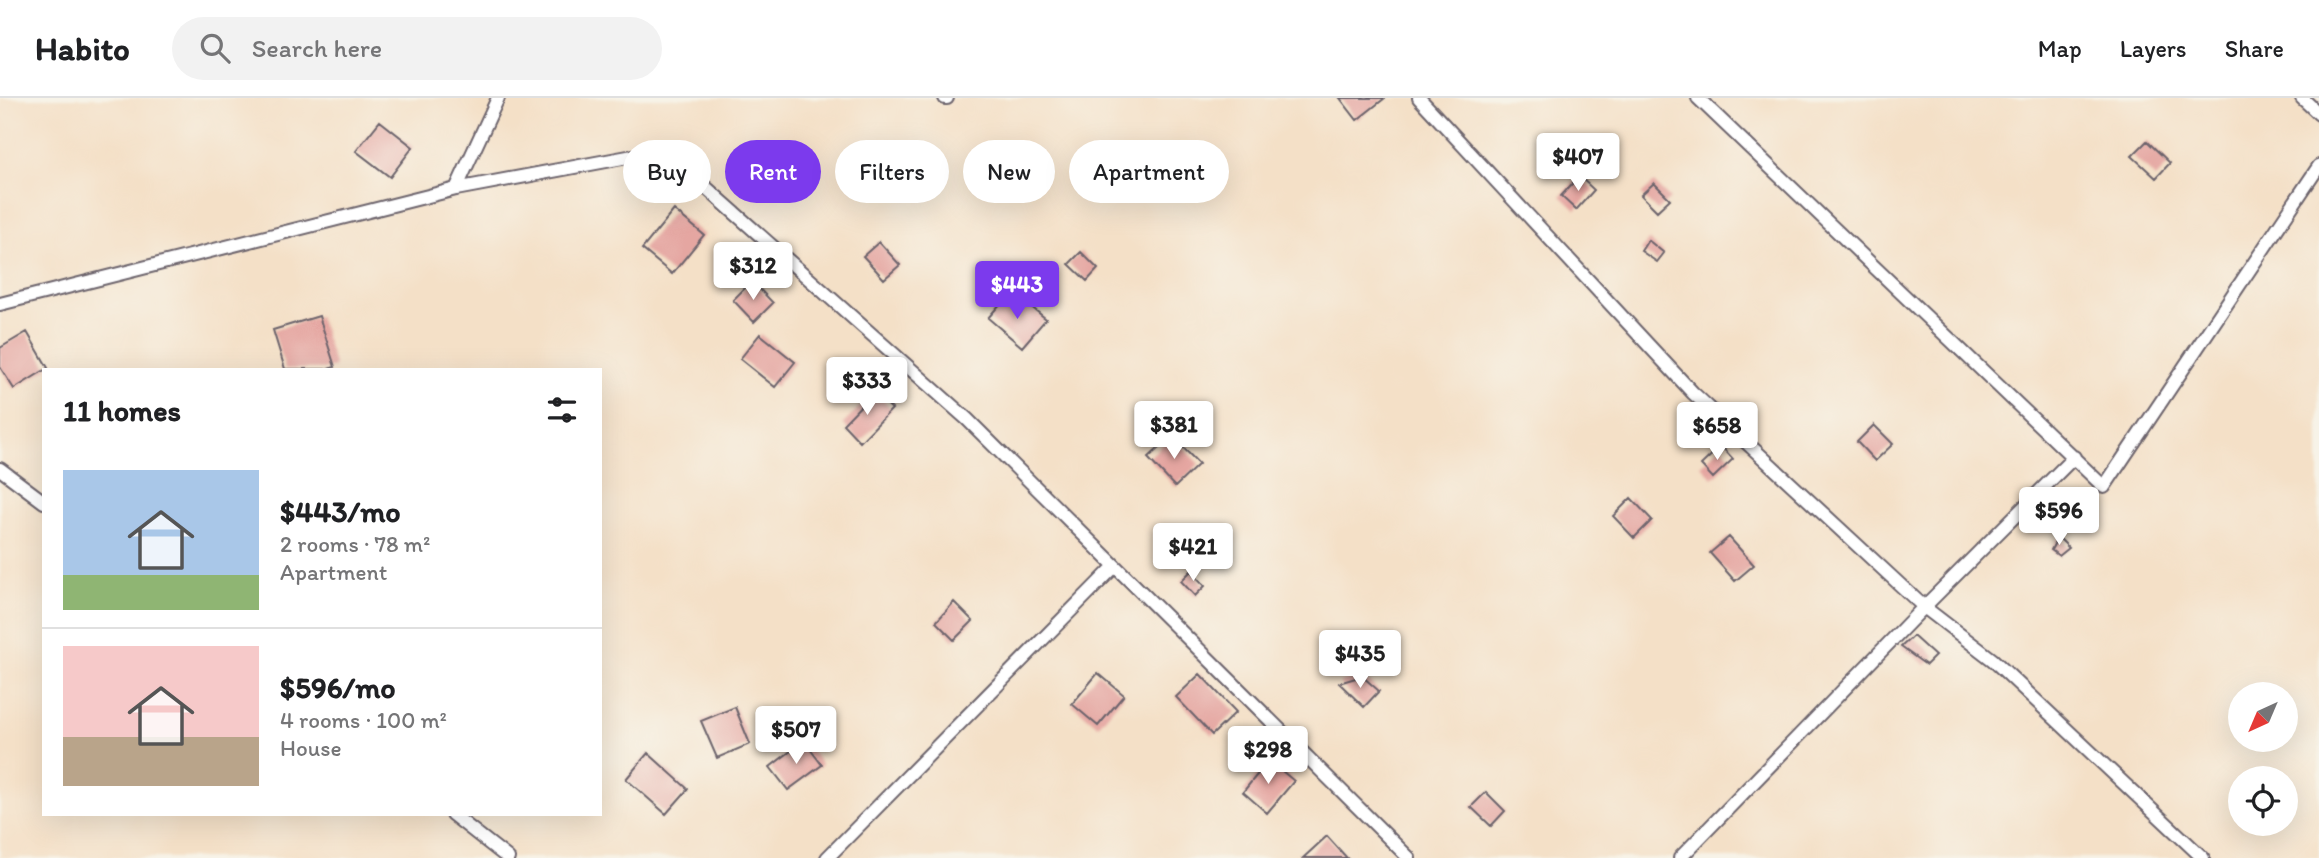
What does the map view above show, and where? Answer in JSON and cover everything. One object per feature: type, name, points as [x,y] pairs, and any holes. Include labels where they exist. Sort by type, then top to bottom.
[{"type":"street","points":[[456,189],[498,98]]},
{"type":"street","points":[[1419,98],[1693,393],[1924,607],[1993,660],[2203,858]]},
{"type":"street","points":[[1698,98],[2104,486],[2319,166]]},
{"type":"street","points":[[2302,98],[2319,114]]},
{"type":"street","points":[[0,304],[456,189],[644,154],[675,160],[967,419],[1409,858]]},
{"type":"street","points":[[1680,858],[2074,457]]},
{"type":"street","points":[[0,469],[42,500]]},
{"type":"street","points":[[827,858],[1114,567]]},
{"type":"street","points":[[455,816],[508,858]]},
{"type":"building","points":[[1340,98],[1385,98],[1357,120]]},
{"type":"building","points":[[380,121],[413,147],[390,177],[356,151]]},
{"type":"building","points":[[2147,141],[2170,163],[2156,178],[2132,156]]},
{"type":"building","points":[[1579,176],[1594,190],[1576,210],[1561,196]]},
{"type":"building","points":[[1654,183],[1670,199],[1657,211],[1641,195]]},
{"type":"building","points":[[674,210],[704,235],[672,274],[642,249]]},
{"type":"building","points":[[1648,240],[1664,253],[1657,262],[1641,251]]},
{"type":"building","points":[[879,242],[900,265],[884,279],[863,256]]},
{"type":"building","points":[[1081,252],[1098,269],[1087,281],[1069,264]]},
{"type":"building","points":[[752,281],[773,303],[754,322],[733,300]]},
{"type":"building","points":[[1024,301],[1046,319],[1022,347],[988,318],[1001,303]]},
{"type":"building","points":[[319,316],[335,367],[285,368],[273,330]]},
{"type":"building","points":[[27,332],[48,368],[42,368],[42,372],[14,389],[0,367],[0,348]]},
{"type":"building","points":[[760,334],[795,362],[775,387],[740,359]]},
{"type":"building","points":[[874,392],[892,409],[860,442],[843,424]]},
{"type":"building","points":[[1874,425],[1893,444],[1875,461],[1857,442]]},
{"type":"building","points":[[1172,436],[1199,464],[1175,487],[1148,458]]},
{"type":"building","points":[[1721,446],[1733,459],[1713,478],[1701,465]]},
{"type":"building","points":[[1631,498],[1652,520],[1634,538],[1613,516]]},
{"type":"building","points":[[1729,537],[1754,565],[1735,581],[1710,553]]},
{"type":"building","points":[[2058,537],[2069,548],[2059,556],[2051,550]]},
{"type":"building","points":[[1191,571],[1205,586],[1195,596],[1181,581]]},
{"type":"building","points":[[954,602],[973,621],[954,640],[936,622]]},
{"type":"building","points":[[1913,636],[1935,656],[1926,665],[1901,647]]},
{"type":"building","points":[[1098,673],[1124,695],[1098,726],[1072,704]]},
{"type":"building","points":[[1200,674],[1236,712],[1212,735],[1176,697]]},
{"type":"building","points":[[1362,676],[1379,691],[1364,707],[1339,683]]},
{"type":"building","points":[[735,707],[750,744],[717,758],[701,721]]},
{"type":"building","points":[[804,741],[822,765],[788,790],[770,767]]},
{"type":"building","points":[[648,753],[688,789],[666,814],[626,779]]},
{"type":"building","points":[[1269,760],[1294,781],[1267,813],[1243,792]]},
{"type":"building","points":[[1486,792],[1505,811],[1491,826],[1471,807]]},
{"type":"building","points":[[1327,836],[1347,858],[1303,858]]}]
